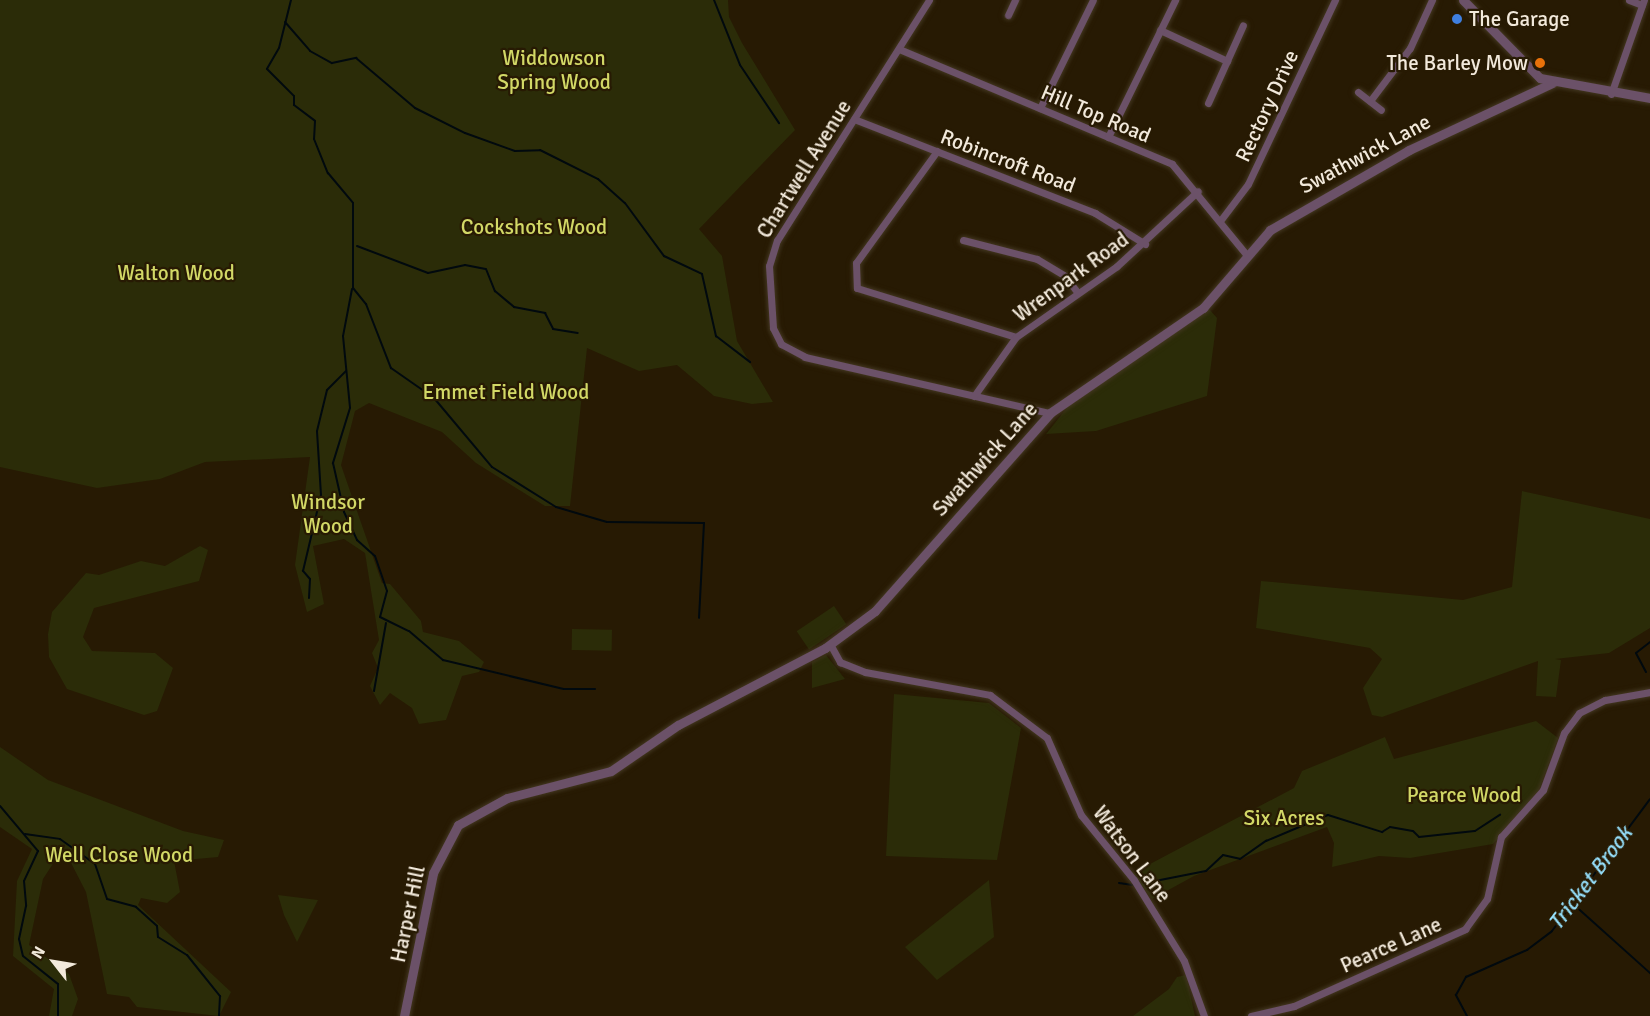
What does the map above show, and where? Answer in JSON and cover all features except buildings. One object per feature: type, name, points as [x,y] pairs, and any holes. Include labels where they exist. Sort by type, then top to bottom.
[{"type":"street","name":"Chartwell Avenue","points":[[929,0],[771,255],[773,328],[791,353],[1050,413]]},
{"type":"street","points":[[1008,15],[1016,0]]},
{"type":"street","points":[[1040,108],[1094,0]]},
{"type":"street","points":[[1108,137],[1175,0]]},
{"type":"street","name":"Rectory Drive","points":[[1220,221],[1248,184],[1335,0]]},
{"type":"street","points":[[1370,101],[1410,48],[1432,0]]},
{"type":"street","points":[[1463,0],[1531,71],[1552,83],[1611,94],[1650,98]]},
{"type":"street","points":[[1611,94],[1643,2],[1629,0]]},
{"type":"street","points":[[1208,103],[1243,26]]},
{"type":"street","points":[[1160,30],[1227,61]]},
{"type":"street","name":"Hill Top Road","points":[[899,49],[1172,164],[1198,192],[1246,254]]},
{"type":"street","points":[[1528,90],[1531,71]]},
{"type":"street","name":"Swathwick Lane","points":[[458,825],[507,798],[611,771],[678,726],[830,644],[875,611],[1050,413],[1203,308],[1246,254],[1297,210],[1528,90],[1552,83]]},
{"type":"street","points":[[1358,92],[1381,110]]},
{"type":"street","name":"Robincroft Road","points":[[854,119],[1095,213],[1145,244]]},
{"type":"street","points":[[937,151],[856,264],[857,288],[1016,338]]},
{"type":"street","name":"Wrenpark Road","points":[[974,396],[976,386],[1016,338],[1145,244],[1198,192]]},
{"type":"street","points":[[963,240],[1037,259],[1077,292]]},
{"type":"street","name":"Watson Lane","points":[[830,644],[840,662],[857,669],[990,694],[1047,738],[1081,815],[1134,880],[1184,961],[1204,1016]]},
{"type":"street","name":"Pearce Lane","points":[[1294,1006],[1464,929],[1487,899],[1501,837],[1544,790],[1564,733],[1579,712],[1605,700],[1650,692]]},
{"type":"street","name":"Harper Hill","points":[[404,1016],[433,873],[458,825]]},
{"type":"street","points":[[1251,1016],[1294,1006]]},
{"type":"street","points":[[1289,1016],[1294,1006]]},
{"type":"street","points":[[1274,1010],[1281,1016]]},
{"type":"green space","points":[[0,0],[728,0],[729,17],[742,43],[795,130],[699,229],[722,256],[737,341],[773,402],[752,404],[714,396],[677,365],[639,371],[587,348],[570,506],[545,506],[476,463],[442,432],[369,403],[355,411],[341,465],[382,583],[390,584],[421,621],[423,632],[459,641],[484,662],[479,672],[462,676],[446,720],[419,724],[412,708],[390,693],[380,705],[370,686],[378,668],[372,653],[379,640],[365,553],[344,539],[313,546],[324,604],[307,612],[295,565],[310,457],[205,462],[160,479],[97,488],[0,467]]},
{"type":"green space","points":[[1209,309],[1217,318],[1207,396],[1096,431],[1046,434],[1070,404]]},
{"type":"green space","points":[[1522,491],[1650,519],[1650,628],[1609,653],[1555,659],[1561,660],[1556,697],[1536,696],[1538,661],[1382,717],[1372,715],[1363,688],[1382,659],[1370,648],[1256,628],[1261,581],[1463,600],[1512,587]]},
{"type":"green space","points":[[200,546],[208,550],[199,581],[94,608],[83,637],[92,651],[155,653],[173,668],[157,711],[144,715],[67,689],[49,657],[48,634],[52,612],[86,573],[99,575],[141,561],[165,566]]},
{"type":"green space","points":[[834,606],[846,624],[809,649],[797,631]]},
{"type":"green space","points":[[572,629],[612,630],[612,651],[572,650]]},
{"type":"green space","points":[[826,655],[845,679],[812,688],[812,662]]},
{"type":"green space","points":[[894,694],[989,703],[1021,728],[997,860],[886,856]]},
{"type":"green space","name":"Pearce Wood","points":[[1536,721],[1558,738],[1538,792],[1493,844],[1410,858],[1379,856],[1332,867],[1334,843],[1327,827],[1194,876],[1152,899],[1133,873],[1294,788],[1302,771],[1385,737],[1394,759]]},
{"type":"green space","name":"Well Close Wood","points":[[0,747],[48,780],[183,831],[224,840],[218,857],[174,861],[180,892],[167,903],[141,898],[138,905],[231,992],[219,1016],[137,1007],[129,997],[107,994],[86,892],[69,859],[60,853],[43,879],[29,945],[69,974],[78,999],[72,1016],[49,1016],[54,989],[13,956],[17,881],[32,849],[0,827]]},
{"type":"green space","points":[[989,880],[994,937],[937,980],[905,947]]},
{"type":"green space","points":[[278,895],[318,900],[297,942],[284,915]]},
{"type":"green space","points":[[1186,975],[1195,1016],[1133,1016],[1169,989],[1177,977]]},
{"type":"waterway","points":[[291,0],[279,48],[267,69],[294,96],[294,105],[315,121],[314,139],[328,173],[353,203],[353,288],[366,304],[391,368],[434,398],[492,467],[556,507],[607,522],[704,523],[699,618]]},
{"type":"waterway","points":[[714,0],[740,65],[779,123]]},
{"type":"waterway","points":[[285,22],[310,51],[332,63],[356,58],[415,108],[465,133],[515,151],[540,150],[598,179],[625,203],[664,256],[702,274],[716,336],[750,362]]},
{"type":"waterway","points":[[357,246],[428,273],[465,265],[486,269],[495,291],[514,307],[545,313],[553,329],[578,333]]},
{"type":"waterway","points":[[352,289],[343,336],[350,408],[333,463],[344,512],[357,540],[375,556],[387,591],[380,617],[409,631],[443,660],[564,689],[595,689]]},
{"type":"waterway","points":[[309,598],[310,579],[303,571],[321,495],[317,431],[327,390],[346,371]]},
{"type":"waterway","points":[[374,691],[386,623]]},
{"type":"waterway","name":"Tricket Brook","points":[[1646,672],[1636,653],[1650,642]]},
{"type":"waterway","name":"Tricket Brook","points":[[1467,1016],[1456,995],[1466,977],[1527,950],[1552,931],[1650,799]]},
{"type":"waterway","points":[[0,806],[38,851],[24,881],[26,906],[19,939],[23,956],[58,984],[58,1016]]},
{"type":"waterway","points":[[1145,883],[1206,871],[1223,855],[1240,859],[1266,841],[1328,815],[1382,832],[1390,827],[1413,831],[1419,837],[1475,831],[1500,815]]},
{"type":"waterway","points":[[25,834],[60,839],[95,864],[107,899],[136,907],[157,926],[158,937],[187,955],[220,996],[219,1016]]},
{"type":"waterway","points":[[1119,883],[1133,885]]},
{"type":"waterway","points":[[1572,903],[1650,973]]},
{"type":"place","name":"The Garage","points":[[1457,19]]},
{"type":"place","name":"The Barley Mow","points":[[1540,63]]},
{"type":"park label","name":"Widdowson Spring Wood","points":[[554,70]]},
{"type":"park label","name":"Cockshots Wood","points":[[534,227]]},
{"type":"park label","name":"Walton Wood","points":[[176,273]]},
{"type":"park label","name":"Emmet Field Wood","points":[[506,392]]},
{"type":"park label","name":"Windsor Wood","points":[[328,514]]},
{"type":"park label","name":"Six Acres","points":[[1284,818]]}]
